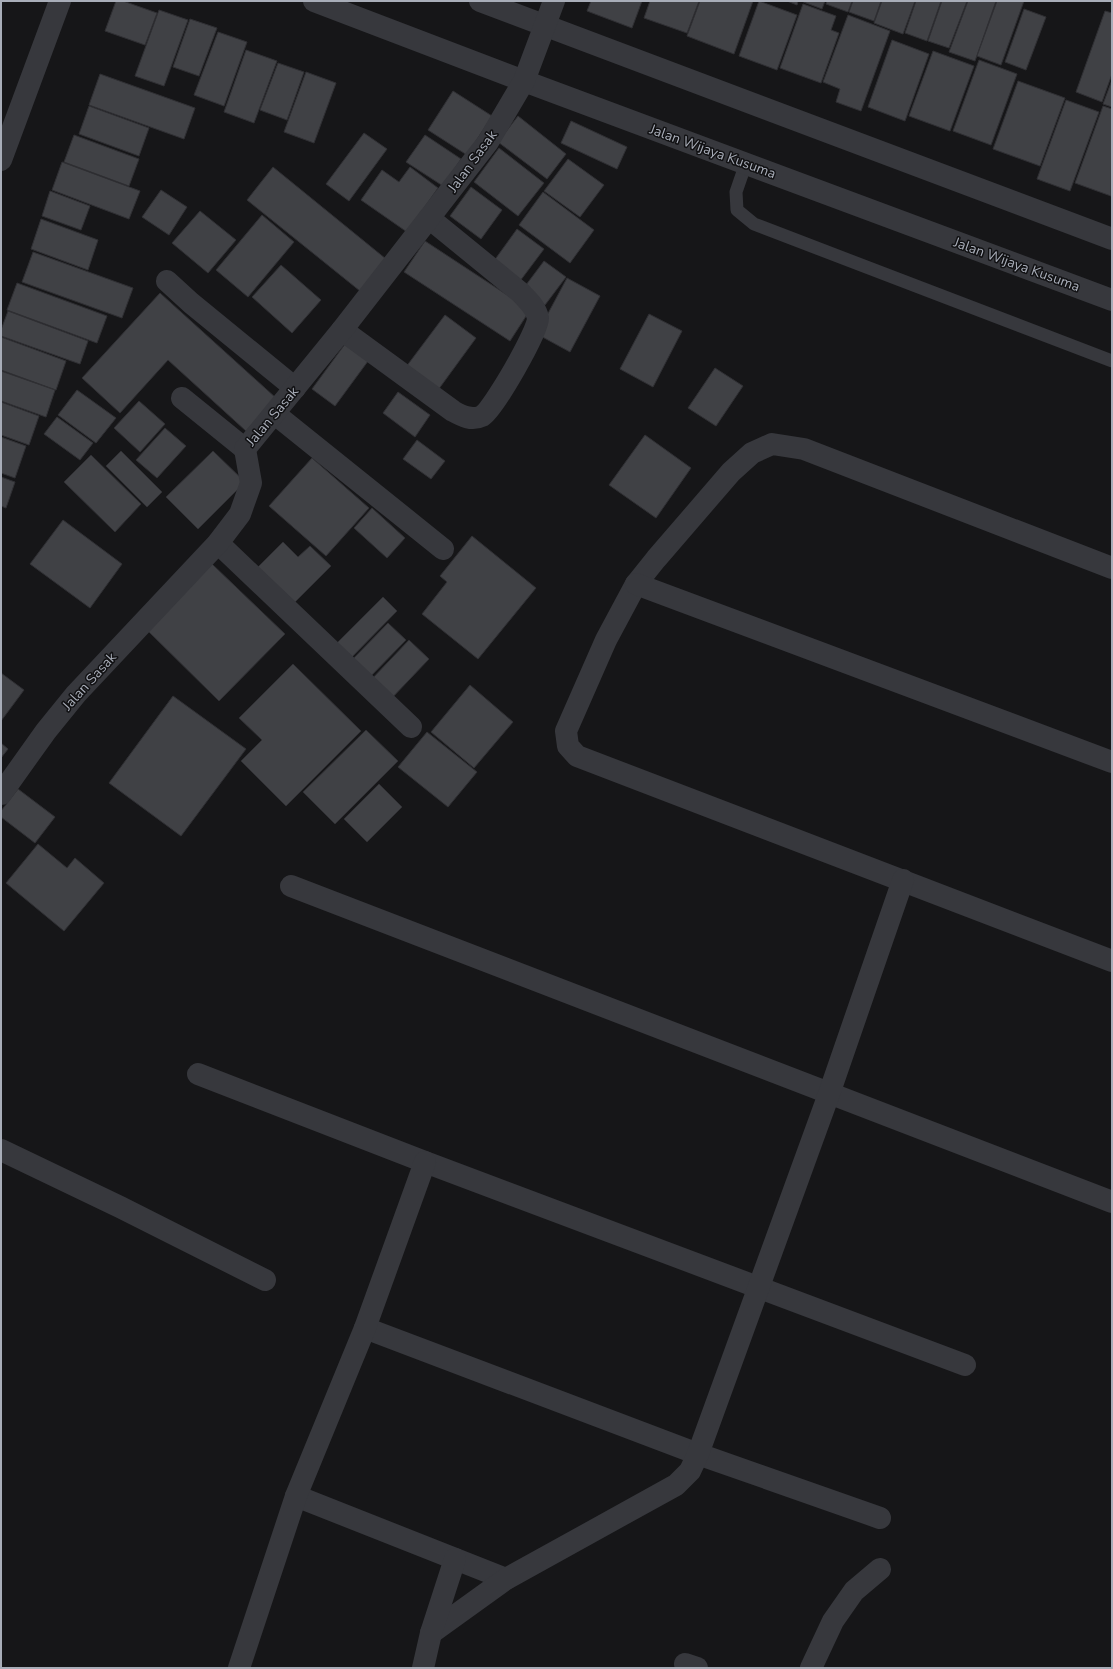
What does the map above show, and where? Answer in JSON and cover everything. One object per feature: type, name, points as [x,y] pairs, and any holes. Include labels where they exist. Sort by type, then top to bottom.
[{"type":"street","points":[[1,160],[60,1]]},
{"type":"street","name":"Jalan Wijaya Kusuma","points":[[314,1],[524,81],[1112,300]]},
{"type":"street","points":[[480,1],[1112,238]]},
{"type":"street","name":"Jalan Sasak","points":[[1,794],[46,731],[76,694],[218,543],[240,514],[252,482],[239,444],[275,414],[488,142],[524,81],[554,1]]},
{"type":"street","points":[[342,330],[453,411],[468,418],[482,416],[493,405],[533,335],[538,319],[534,306],[521,293],[429,218]]},
{"type":"street","points":[[167,281],[191,303],[295,388]]},
{"type":"street","points":[[182,398],[239,444]]},
{"type":"street","points":[[275,414],[443,549]]},
{"type":"street","points":[[1112,568],[804,449],[772,444],[752,453],[731,472],[636,584],[606,640],[566,731],[568,746],[577,756],[1112,961]]},
{"type":"street","points":[[218,543],[411,727]]},
{"type":"street","points":[[636,584],[1112,762]]},
{"type":"street","points":[[431,1633],[506,1579],[676,1485],[690,1471],[698,1454],[829,1094],[903,880]]},
{"type":"street","points":[[291,886],[1112,1202]]},
{"type":"street","points":[[198,1074],[425,1162],[965,1365]]},
{"type":"street","points":[[1,1150],[120,1207],[265,1280]]},
{"type":"street","points":[[238,1668],[296,1496],[365,1328],[425,1162]]},
{"type":"street","points":[[365,1328],[698,1454],[880,1518]]},
{"type":"street","points":[[296,1496],[506,1579]]},
{"type":"street","points":[[423,1668],[431,1633],[455,1559]]},
{"type":"street","points":[[811,1668],[837,1615],[854,1591],[880,1569]]},
{"type":"lane","points":[[746,163],[736,192],[737,210],[754,224],[1112,361]]},
{"type":"building","points":[[116,1],[123,1],[157,13],[145,45],[105,31]]},
{"type":"building","points":[[591,1],[642,1],[632,28],[587,11]]},
{"type":"building","points":[[650,1],[699,1],[687,33],[644,18]]},
{"type":"building","points":[[700,1],[753,1],[734,54],[687,36]]},
{"type":"building","points":[[759,1],[797,15],[777,70],[739,56]]},
{"type":"building","points":[[787,1],[798,1],[797,5]]},
{"type":"building","points":[[801,1],[825,1],[822,9]]},
{"type":"building","points":[[827,1],[852,1],[848,12],[826,4]]},
{"type":"building","points":[[853,1],[881,1],[874,21],[849,12]]},
{"type":"building","points":[[882,1],[915,1],[903,34],[874,23]]},
{"type":"building","points":[[916,1],[941,1],[927,41],[905,33]]},
{"type":"building","points":[[942,1],[967,1],[949,48],[928,41]]},
{"type":"building","points":[[968,1],[996,1],[975,61],[949,52]]},
{"type":"building","points":[[997,1],[1024,1],[1001,65],[977,56]]},
{"type":"building","points":[[803,4],[836,16],[831,30],[839,33],[821,83],[780,68]]},
{"type":"building","points":[[1024,9],[1046,17],[1026,70],[1005,62]]},
{"type":"building","points":[[159,10],[188,20],[164,86],[135,76]]},
{"type":"building","points":[[1105,11],[1112,13],[1112,74],[1102,102],[1076,92]]},
{"type":"building","points":[[848,15],[890,31],[861,111],[836,102],[840,89],[823,82]]},
{"type":"building","points":[[190,19],[217,28],[199,76],[173,67]]},
{"type":"building","points":[[218,32],[247,42],[224,106],[194,95]]},
{"type":"building","points":[[892,40],[929,54],[905,121],[868,107]]},
{"type":"building","points":[[246,50],[277,61],[254,123],[224,112]]},
{"type":"building","points":[[933,51],[974,66],[950,131],[909,116]]},
{"type":"building","points":[[979,60],[1017,74],[991,145],[953,131]]},
{"type":"building","points":[[278,63],[304,72],[287,120],[260,110]]},
{"type":"building","points":[[306,72],[336,83],[314,143],[284,132]]},
{"type":"building","points":[[100,74],[195,108],[184,139],[89,105]]},
{"type":"building","points":[[1112,80],[1112,107],[1103,104]]},
{"type":"building","points":[[1018,81],[1065,98],[1040,166],[993,149]]},
{"type":"building","points":[[453,91],[492,116],[467,155],[428,130]]},
{"type":"building","points":[[1066,100],[1099,112],[1070,191],[1037,179]]},
{"type":"building","points":[[89,106],[149,128],[139,156],[79,134]]},
{"type":"building","points":[[1103,106],[1112,109],[1111,196],[1075,183]]},
{"type":"building","points":[[518,116],[566,154],[547,179],[498,142]]},
{"type":"building","points":[[571,121],[627,147],[617,169],[561,143]]},
{"type":"building","points":[[364,133],[387,149],[349,201],[326,184]]},
{"type":"building","points":[[74,135],[139,159],[129,186],[64,162]]},
{"type":"building","points":[[425,135],[461,159],[443,186],[406,162]]},
{"type":"building","points":[[499,148],[544,183],[518,216],[474,182]]},
{"type":"building","points":[[568,159],[604,185],[580,217],[544,191]]},
{"type":"building","points":[[62,162],[140,191],[129,219],[52,190]]},
{"type":"building","points":[[273,167],[386,259],[360,291],[247,200]]},
{"type":"building","points":[[410,167],[438,188],[407,232],[361,200],[382,170],[399,182]]},
{"type":"building","points":[[471,187],[502,210],[481,239],[450,216]]},
{"type":"building","points":[[161,190],[187,207],[169,235],[142,217]]},
{"type":"building","points":[[50,191],[90,206],[81,230],[42,216]]},
{"type":"building","points":[[543,192],[594,230],[570,263],[519,225]]},
{"type":"building","points":[[200,211],[236,240],[208,273],[172,243]]},
{"type":"building","points":[[262,215],[294,242],[248,297],[216,270]]},
{"type":"building","points":[[41,219],[98,240],[88,270],[31,249]]},
{"type":"building","points":[[517,229],[544,249],[517,285],[491,265]]},
{"type":"building","points":[[425,241],[530,310],[510,341],[404,272]]},
{"type":"building","points":[[33,252],[133,288],[122,318],[22,282]]},
{"type":"building","points":[[544,261],[566,277],[545,305],[523,289]]},
{"type":"building","points":[[281,265],[321,300],[292,333],[252,297]]},
{"type":"building","points":[[567,278],[600,296],[570,352],[537,334]]},
{"type":"building","points":[[17,283],[107,316],[97,343],[7,310]]},
{"type":"building","points":[[160,293],[276,398],[246,431],[168,360],[120,413],[82,378]]},
{"type":"building","points":[[8,311],[88,341],[80,364],[1,336],[1,330]]},
{"type":"building","points":[[649,314],[682,331],[653,387],[620,369]]},
{"type":"building","points":[[445,315],[476,338],[438,390],[406,367]]},
{"type":"building","points":[[1,337],[66,361],[56,390],[1,370]]},
{"type":"building","points":[[348,340],[371,357],[335,406],[312,389]]},
{"type":"building","points":[[715,368],[743,386],[716,426],[688,408]]},
{"type":"building","points":[[1,371],[55,390],[46,417],[1,401]]},
{"type":"building","points":[[77,390],[116,418],[96,443],[58,415]]},
{"type":"building","points":[[398,392],[430,415],[415,437],[383,413]]},
{"type":"building","points":[[139,401],[165,424],[140,452],[114,428]]},
{"type":"building","points":[[1,402],[39,416],[29,445],[1,435]]},
{"type":"building","points":[[57,417],[93,443],[80,460],[44,434]]},
{"type":"building","points":[[165,428],[186,446],[157,478],[136,460]]},
{"type":"building","points":[[645,435],[691,468],[656,518],[609,485]]},
{"type":"building","points":[[1,437],[26,446],[15,478],[1,473]]},
{"type":"building","points":[[417,440],[445,461],[431,479],[403,459]]},
{"type":"building","points":[[121,451],[162,492],[147,507],[106,466]]},
{"type":"building","points":[[213,451],[245,482],[198,529],[166,497]]},
{"type":"building","points":[[91,455],[141,504],[115,532],[64,482]]},
{"type":"building","points":[[312,458],[369,508],[326,556],[269,506]]},
{"type":"building","points":[[1,477],[15,482],[6,508],[1,506]]},
{"type":"building","points":[[372,508],[405,538],[387,558],[354,528]]},
{"type":"building","points":[[63,520],[122,564],[90,608],[30,564]]},
{"type":"building","points":[[472,536],[536,588],[478,659],[422,614],[447,582],[440,576]]},
{"type":"building","points":[[283,542],[298,557],[310,546],[331,566],[291,606],[254,571]]},
{"type":"building","points":[[211,563],[285,634],[219,701],[146,629]]},
{"type":"building","points":[[383,597],[397,611],[347,662],[332,648]]},
{"type":"building","points":[[388,623],[406,640],[367,680],[349,663]]},
{"type":"building","points":[[409,640],[429,659],[389,701],[369,682]]},
{"type":"building","points":[[293,664],[361,731],[286,806],[241,761],[262,740],[239,718]]},
{"type":"building","points":[[1,673],[24,690],[1,721]]},
{"type":"building","points":[[470,685],[513,722],[474,768],[431,732]]},
{"type":"building","points":[[173,696],[246,749],[181,836],[109,783]]},
{"type":"building","points":[[366,730],[398,761],[335,824],[303,792]]},
{"type":"building","points":[[427,732],[477,772],[448,807],[398,767]]},
{"type":"building","points":[[1,743],[8,749],[1,758]]},
{"type":"building","points":[[379,784],[402,807],[367,842],[344,819]]},
{"type":"building","points":[[18,789],[55,817],[35,843],[1,817],[1,811]]},
{"type":"building","points":[[38,844],[67,868],[75,858],[104,883],[64,931],[6,883]]}]
